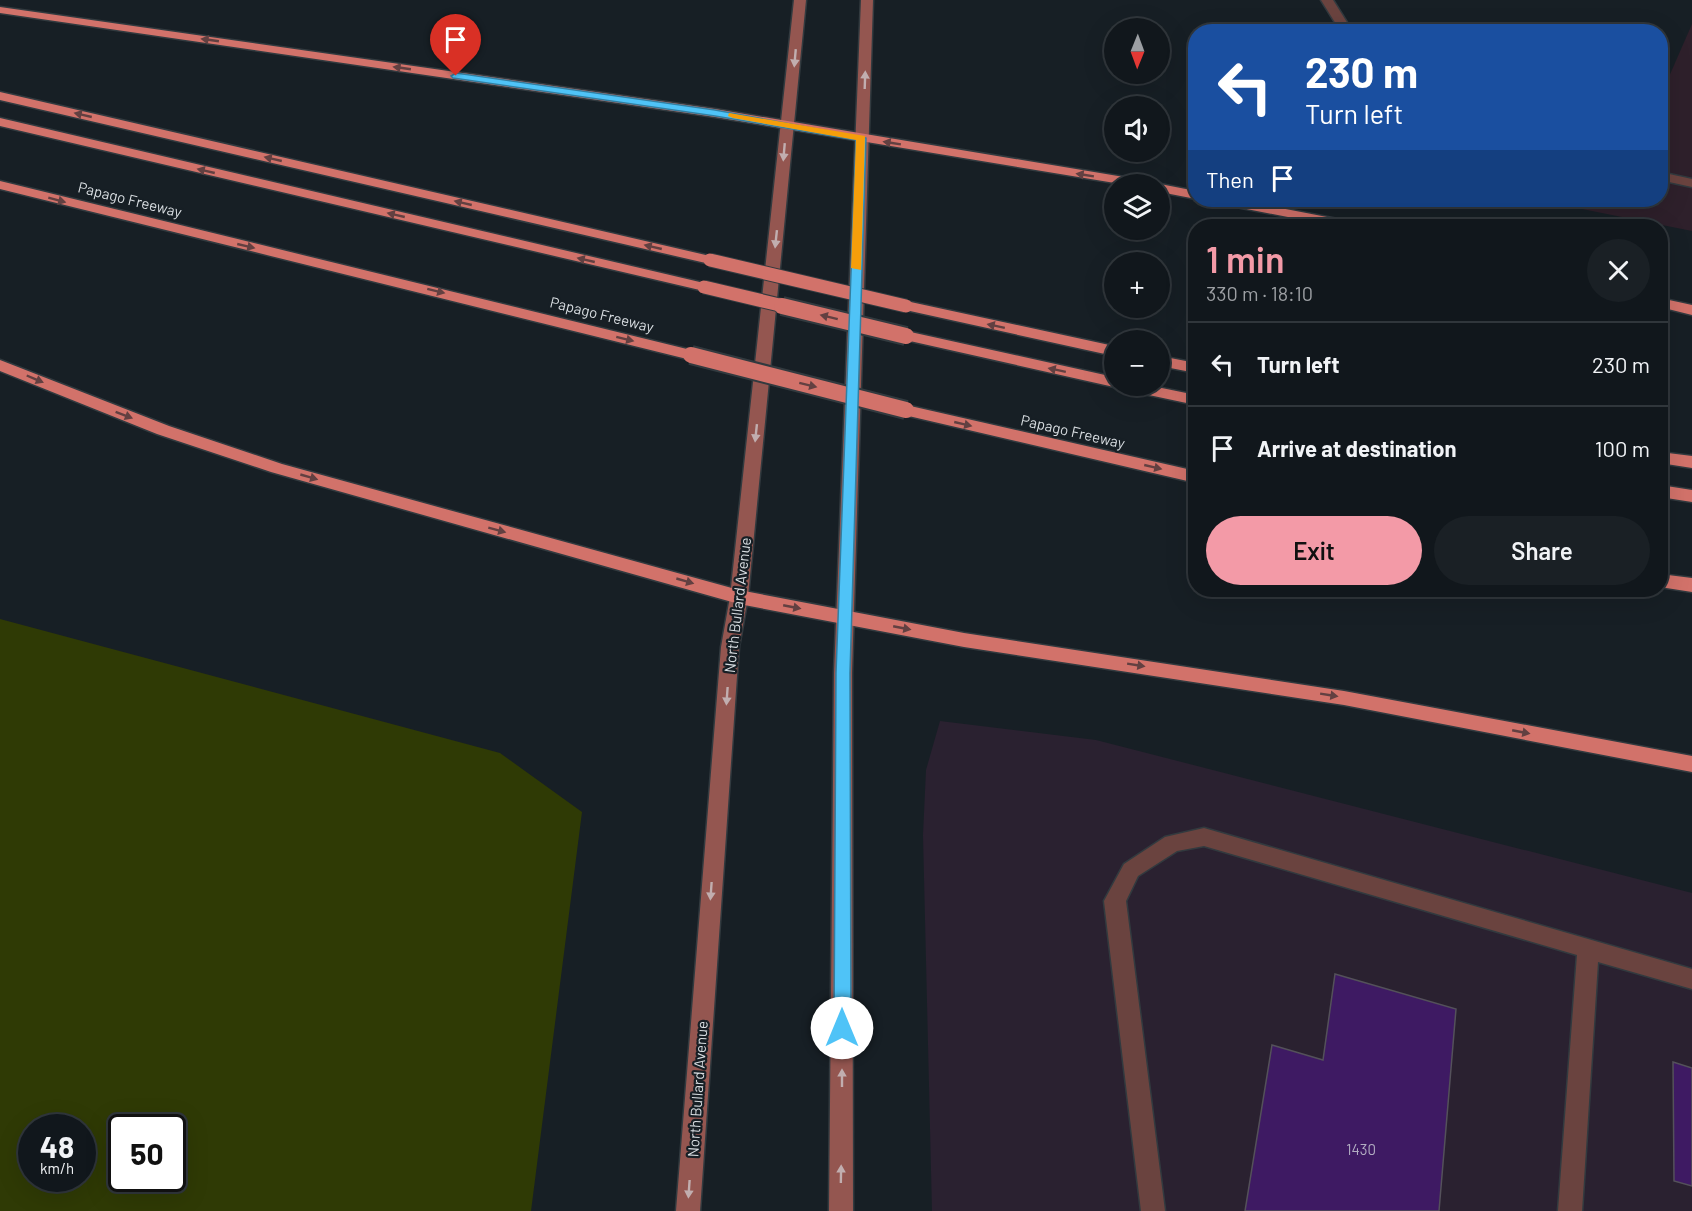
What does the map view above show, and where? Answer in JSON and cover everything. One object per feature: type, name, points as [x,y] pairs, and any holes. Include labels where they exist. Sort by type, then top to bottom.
[{"type":"highway","points":[[0,10],[787,124],[1104,178]]},
{"type":"highway","points":[[0,96],[906,306],[1104,349]]},
{"type":"highway","points":[[0,122],[906,336],[1104,380]]},
{"type":"highway","name":"Papago Freeway","points":[[0,185],[906,410],[1188,475]]},
{"type":"highway","points":[[1170,190],[1188,193]]},
{"type":"highway","points":[[1257,207],[1317,219]]},
{"type":"highway","points":[[1668,304],[1692,310]]},
{"type":"highway","points":[[1170,363],[1188,366]]},
{"type":"highway","points":[[0,364],[163,430],[277,468],[739,597],[964,640],[1344,698],[1692,764]]},
{"type":"highway","points":[[1170,394],[1188,398]]},
{"type":"highway","points":[[1668,458],[1692,462]]},
{"type":"highway","points":[[1668,492],[1692,496]]},
{"type":"highway","points":[[1668,580],[1692,585]]},
{"type":"main road","name":"North Bullard Avenue","points":[[688,1211],[730,647],[739,597],[800,0]]},
{"type":"main road","points":[[841,1211],[844,617],[867,0]]},
{"type":"street","points":[[1327,0],[1342,24]]},
{"type":"street","points":[[1668,178],[1692,183]]},
{"type":"street","points":[[1153,1211],[1115,901],[1131,870],[1172,843],[1204,837],[1692,979]]},
{"type":"street","points":[[1570,1211],[1588,949]]},
{"type":"shaded area","points":[[1692,24],[1692,231],[1668,226],[1668,219],[1632,219],[1572,207],[1668,207],[1668,79]]},
{"type":"shaded area","points":[[940,721],[1096,740],[1692,893],[1692,1211],[932,1211],[923,835],[926,770]]},
{"type":"green space","points":[[0,619],[500,753],[582,812],[531,1211],[0,1211]]},
{"type":"building","points":[[1335,974],[1456,1009],[1439,1211],[1245,1211],[1272,1045],[1323,1060]]},
{"type":"building","points":[[1673,1062],[1692,1068],[1692,1186],[1674,1181]]},
{"type":"slow traffic","points":[[733,116],[861,138],[857,268]]},
{"type":"route","points":[[456,76],[787,124],[861,138],[844,617],[842,1028]]}]
